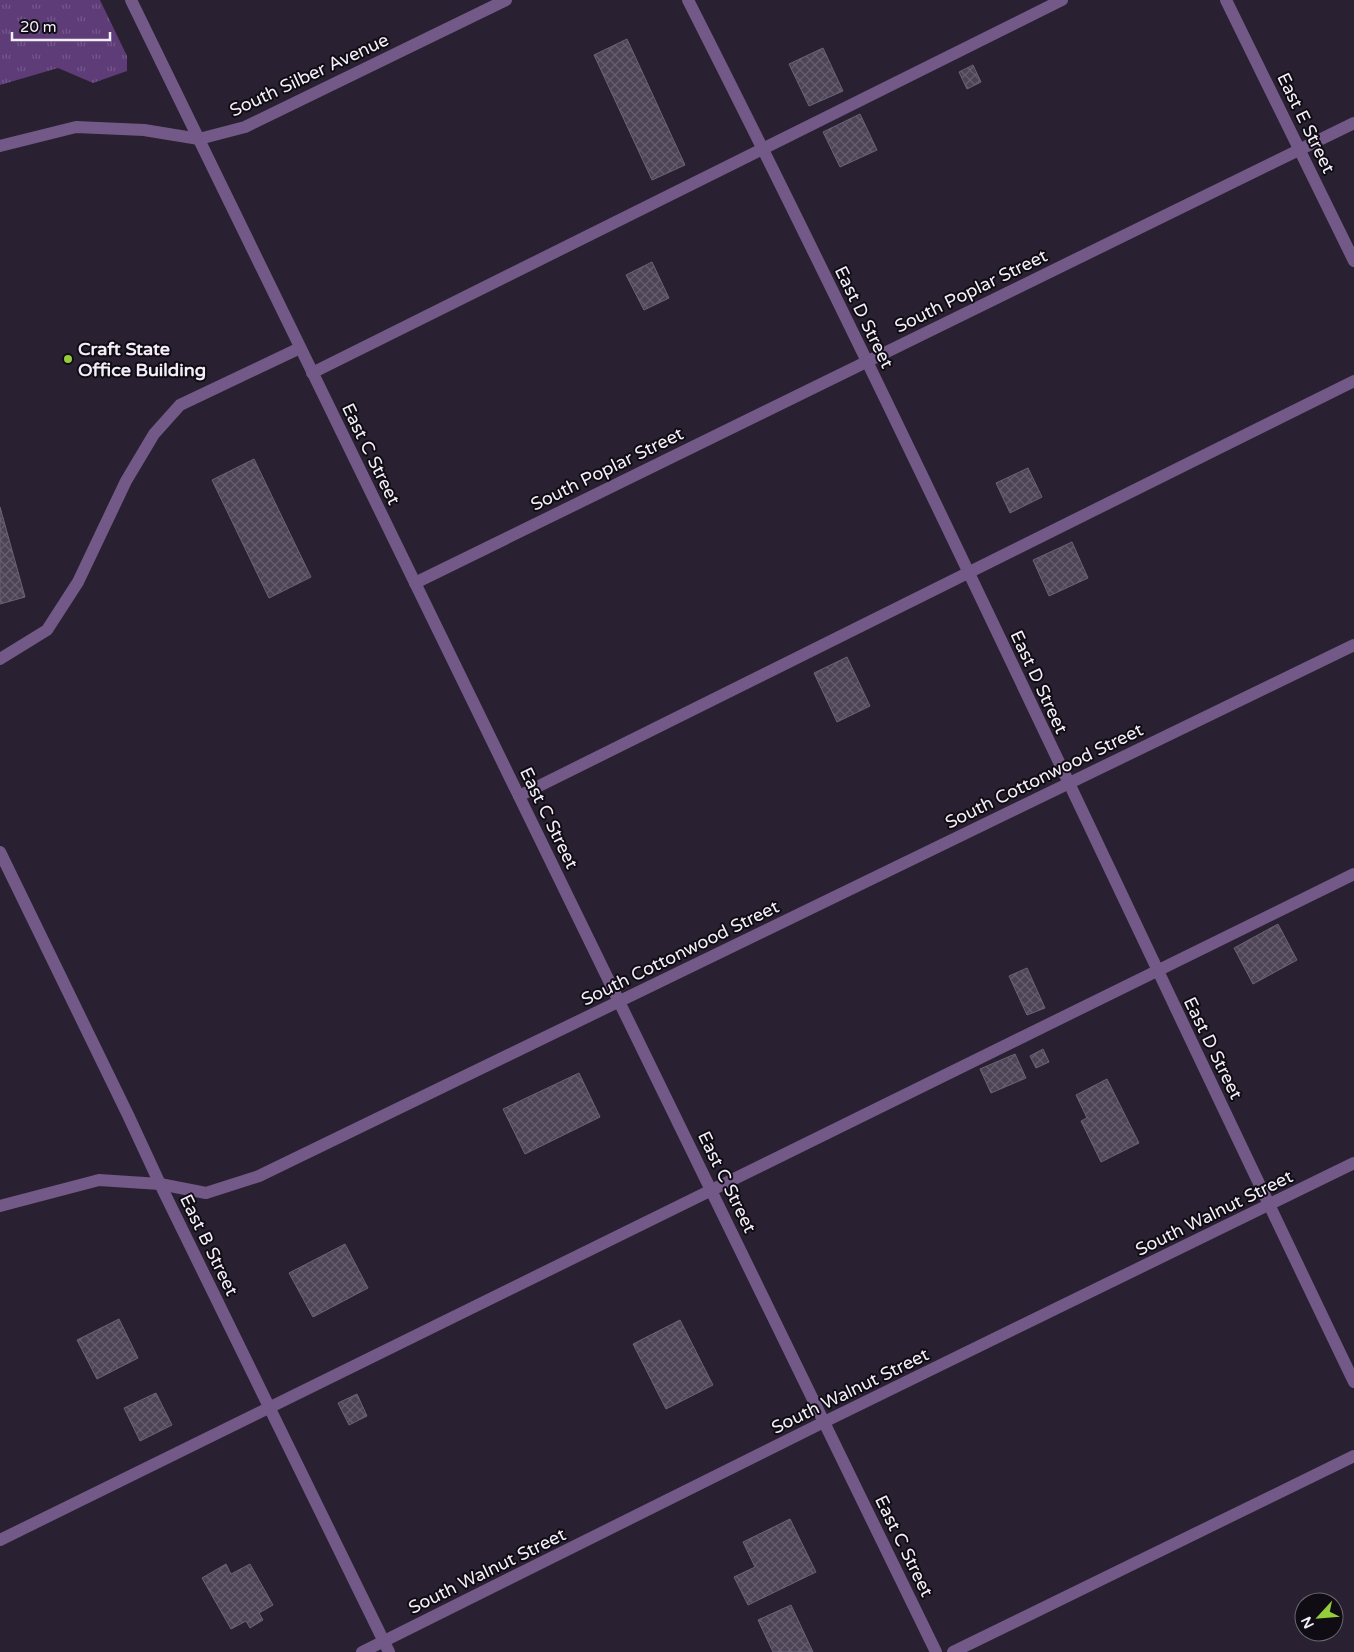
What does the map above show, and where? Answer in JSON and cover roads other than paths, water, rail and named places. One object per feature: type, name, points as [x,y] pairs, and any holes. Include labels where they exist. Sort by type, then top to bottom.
[{"type":"street","name":"East C Street","points":[[131,0],[936,1652]]},
{"type":"street","name":"South Silber Avenue","points":[[0,146],[76,127],[144,130],[200,139],[245,127],[506,0]]},
{"type":"street","name":"East D Street","points":[[688,0],[867,361],[1354,1382]]},
{"type":"street","points":[[312,373],[1062,0]]},
{"type":"street","name":"East E Street","points":[[1226,0],[1354,261]]},
{"type":"street","name":"South Poplar Street","points":[[415,583],[1354,123]]},
{"type":"street","points":[[0,659],[47,630],[78,582],[126,481],[154,434],[180,405],[300,348]]},
{"type":"street","points":[[518,796],[1354,381]]},
{"type":"street","name":"South Cottonwood Street","points":[[0,1206],[100,1180],[160,1184],[206,1193],[259,1176],[1354,645]]},
{"type":"street","name":"East B Street","points":[[0,852],[387,1647]]},
{"type":"street","points":[[0,1540],[1354,874]]},
{"type":"street","name":"South Walnut Street","points":[[362,1652],[387,1647],[824,1422],[1354,1163]]},
{"type":"street","points":[[953,1652],[1354,1456]]},
{"type":"place","name":"Craft State Office Building","points":[[68,359]]}]
